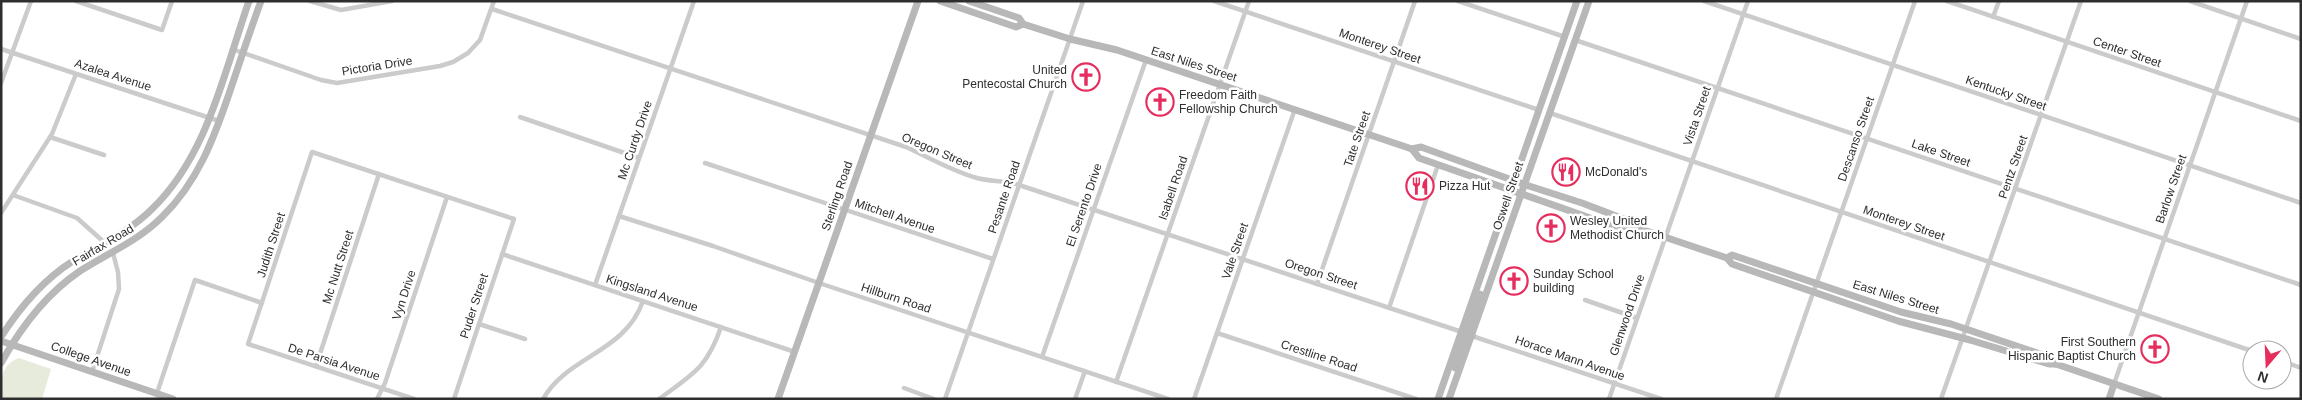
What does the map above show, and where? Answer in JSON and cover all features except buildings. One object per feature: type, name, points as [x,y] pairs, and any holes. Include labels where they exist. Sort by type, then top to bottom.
[{"type":"main road","name":"Fairfax Road","points":[[1,337],[22,306],[44,284],[71,262],[105,243],[142,218],[167,192],[191,158],[209,117],[249,1]]},
{"type":"main road","name":"Fairfax Road","points":[[1,362],[33,314],[53,292],[80,271],[113,253],[151,227],[183,193],[203,162],[220,121],[261,1]]},
{"type":"main road","name":"Sterling Road","points":[[778,399],[918,1]]},
{"type":"main road","name":"East Niles Street","points":[[940,1],[1016,27],[1023,24]]},
{"type":"main road","name":"East Niles Street","points":[[969,1],[1019,18],[1023,24],[1146,60],[1412,149],[1418,158],[1613,226],[1636,227]]},
{"type":"main road","name":"Oswell Street","points":[[1438,399],[1577,1]]},
{"type":"main road","name":"Oswell Street","points":[[1449,399],[1523,184],[1589,1]]},
{"type":"main road","name":"East Niles Street","points":[[1412,149],[1421,146],[1617,216],[1636,227],[1726,258],[1732,264],[1898,321],[1963,338],[2048,364],[2056,364],[2159,399]]},
{"type":"main road","name":"East Niles Street","points":[[1726,258],[1732,255],[1901,312],[1966,330],[2052,358],[2056,364]]},
{"type":"main road","points":[[1472,336],[1469,329],[1480,295],[1481,276]]},
{"type":"main road","points":[[1452,390],[1452,376],[1465,339],[1465,335],[1462,332]]},
{"type":"main road","name":"College Avenue","points":[[1,341],[173,399]]},
{"type":"main road","points":[[2109,399],[2114,384]]},
{"type":"street","points":[[1,83],[31,1]]},
{"type":"street","points":[[76,1],[162,30],[172,1]]},
{"type":"street","points":[[99,9],[101,1]]},
{"type":"street","points":[[310,1],[334,9],[351,10],[392,1]]},
{"type":"street","name":"Pictoria Drive","points":[[232,49],[321,80],[337,83],[440,66],[462,58],[474,47],[484,31],[494,1]]},
{"type":"street","name":"Mc Curdy Drive","points":[[595,285],[694,1]]},
{"type":"street","name":"Pesante Road","points":[[944,399],[1083,1]]},
{"type":"street","name":"Monterey Street","points":[[1214,1],[1539,110]]},
{"type":"street","name":"Isabell Road","points":[[1116,382],[1249,1]]},
{"type":"street","name":"Tate Street","points":[[1317,284],[1415,1]]},
{"type":"street","points":[[1458,1],[1565,36]]},
{"type":"street","name":"Kentucky Street","points":[[1704,1],[2301,203]]},
{"type":"street","name":"Vista Street","points":[[1665,238],[1748,1]]},
{"type":"street","name":"Descanso Street","points":[[1776,399],[1915,1]]},
{"type":"street","name":"Center Street","points":[[1947,1],[2301,121]]},
{"type":"street","points":[[1993,17],[1999,1]]},
{"type":"street","name":"Pentz Street","points":[[1963,338],[2081,1]]},
{"type":"street","points":[[2190,1],[2301,39]]},
{"type":"street","name":"Barlow Street","points":[[2114,384],[2247,1]]},
{"type":"street","name":"Oregon Street","points":[[492,9],[906,147],[941,165],[970,176],[1019,185],[1462,332]]},
{"type":"street","name":"Lake Street","points":[[1575,40],[2301,285]]},
{"type":"street","name":"Azalea Avenue","points":[[1,49],[220,121]]},
{"type":"street","name":"El Serento Drive","points":[[1042,357],[1146,60]]},
{"type":"street","points":[[1,213],[60,119],[76,74]]},
{"type":"street","name":"Vale Street","points":[[1194,399],[1295,109]]},
{"type":"street","name":"Monterey Street","points":[[1550,113],[2242,348]]},
{"type":"street","points":[[520,117],[639,158]]},
{"type":"street","points":[[50,137],[104,155]]},
{"type":"street","name":"Judith Street","points":[[248,344],[312,152],[379,174]]},
{"type":"street","name":"Mitchell Avenue","points":[[705,163],[993,259]]},
{"type":"street","points":[[1389,308],[1438,165]]},
{"type":"street","points":[[379,174],[447,197]]},
{"type":"street","name":"Mc Nutt Street","points":[[316,366],[379,174]]},
{"type":"street","points":[[13,195],[78,218],[105,243]]},
{"type":"street","name":"Puder Street","points":[[447,197],[514,219],[454,399]]},
{"type":"street","name":"Vyn Drive","points":[[377,399],[383,388],[447,197]]},
{"type":"street","name":"Hillburn Road","points":[[618,216],[1168,399]]},
{"type":"street","name":"Glenwood Drive","points":[[1609,399],[1665,238]]},
{"type":"street","points":[[92,372],[119,290],[118,272],[113,253]]},
{"type":"street","name":"Kingsland Avenue","points":[[502,254],[795,352]]},
{"type":"street","points":[[157,393],[194,280],[262,303]]},
{"type":"street","points":[[1585,300],[1637,318]]},
{"type":"street","points":[[543,399],[558,380],[624,333],[635,320],[643,301]]},
{"type":"street","points":[[479,324],[524,339]]},
{"type":"street","points":[[662,398],[691,376],[704,363],[714,347],[720,327]]},
{"type":"street","name":"Crestline Road","points":[[1217,333],[1416,399]]},
{"type":"street","name":"Horace Mann Avenue","points":[[1472,336],[1661,399]]},
{"type":"street","points":[[1941,399],[1963,338]]},
{"type":"street","name":"De Parsia Avenue","points":[[248,344],[414,399]]},
{"type":"street","points":[[1076,399],[1085,371]]},
{"type":"street","points":[[904,388],[934,399]]},
{"type":"street","points":[[1146,399],[1148,392]]},
{"type":"green space","points":[[19,358],[51,369],[42,399],[1,399],[2,380],[5,369]]},
{"type":"place","name":"United Pentecostal Church","points":[[1086,77]]},
{"type":"place","name":"Freedom Faith Fellowship Church","points":[[1160,102]]},
{"type":"place","name":"McDonald's","points":[[1566,172]]},
{"type":"place","name":"Pizza Hut","points":[[1420,186]]},
{"type":"place","name":"Wesley United Methodist Church","points":[[1551,228]]},
{"type":"place","name":"Sunday School building","points":[[1514,281]]},
{"type":"place","name":"First Southern Hispanic Baptist Church","points":[[2155,349]]}]
